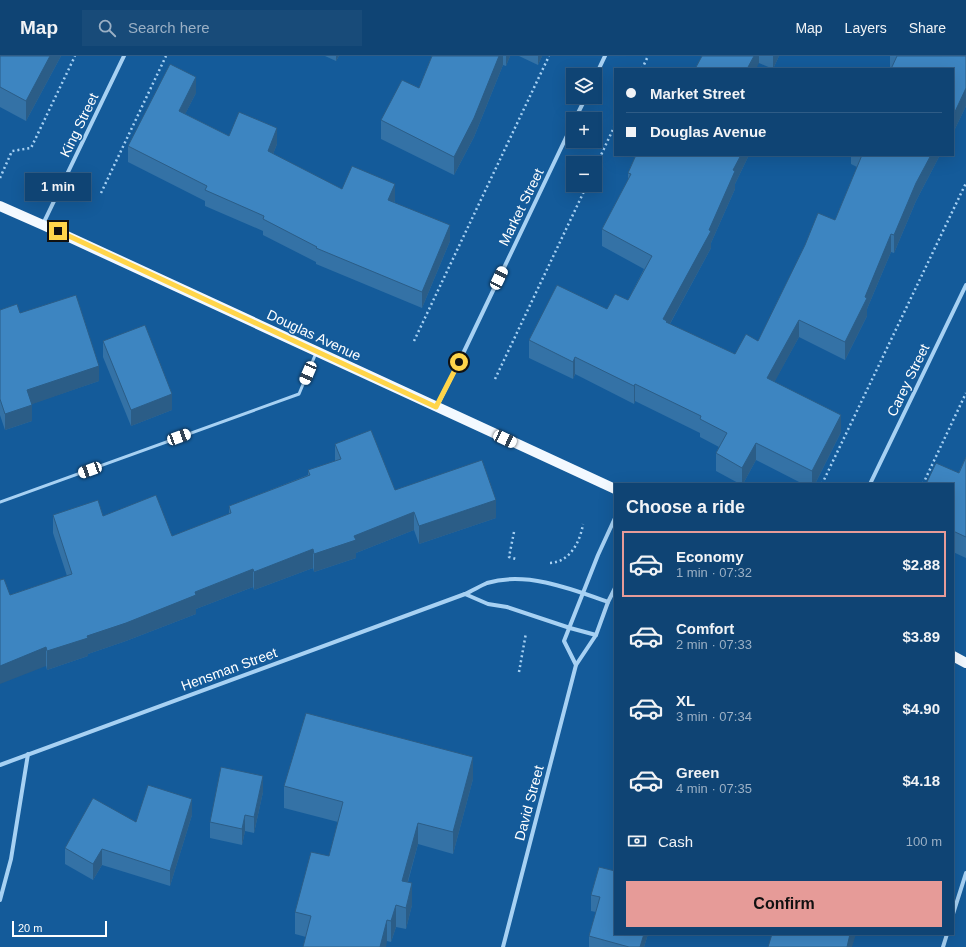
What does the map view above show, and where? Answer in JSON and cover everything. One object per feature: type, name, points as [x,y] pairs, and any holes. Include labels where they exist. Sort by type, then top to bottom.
[{"type":"main road","name":"Douglas Avenue","points":[[0,206],[614,489]]},
{"type":"main road","points":[[954,657],[966,663]]},
{"type":"street","name":"King Street","points":[[43,225],[124,56]]},
{"type":"street","points":[[599,68],[605,56]]},
{"type":"street","name":"Market Street","points":[[436,407],[566,138]]},
{"type":"street","name":"Carey Street","points":[[870,483],[966,285]]},
{"type":"street","points":[[576,665],[564,642],[605,537],[614,520]]},
{"type":"street","name":"Hensman Street","points":[[0,765],[465,594],[487,583],[509,579],[531,579],[583,593],[608,602]]},
{"type":"street","name":"David Street","points":[[503,947],[576,665],[596,635],[614,590]]},
{"type":"street","points":[[465,594],[488,604],[507,607],[596,635]]},
{"type":"street","points":[[0,900],[11,859],[28,754]]},
{"type":"street","points":[[954,911],[966,873]]},
{"type":"street","points":[[943,947],[947,935]]},
{"type":"lane","points":[[0,502],[299,394],[317,352]]},
{"type":"path","points":[[0,178],[12,152],[31,148],[75,56]]},
{"type":"path","points":[[101,193],[166,56]]},
{"type":"path","points":[[414,341],[549,56]]},
{"type":"path","points":[[642,68],[648,56]]},
{"type":"path","points":[[601,156],[614,127]]},
{"type":"path","points":[[822,483],[966,183]]},
{"type":"path","points":[[495,380],[584,192]]},
{"type":"path","points":[[923,483],[966,393]]},
{"type":"path","points":[[546,563],[561,560],[569,554],[576,544],[584,524]]},
{"type":"building","points":[[0,56],[50,56],[26,101],[0,87]]},
{"type":"building","points":[[432,56],[499,56],[474,118],[454,157],[381,120],[402,80],[419,88]]},
{"type":"building","points":[[702,56],[754,56],[748,68],[696,68]]},
{"type":"building","points":[[897,56],[966,56],[966,88],[954,114],[954,68],[891,68]]},
{"type":"building","points":[[170,64],[196,77],[179,111],[229,136],[239,112],[277,128],[268,151],[342,189],[352,166],[395,184],[388,200],[450,225],[422,292],[316,248],[317,247],[263,219],[264,216],[205,190],[207,186],[128,146]]},
{"type":"building","points":[[636,156],[740,156],[733,170],[735,171],[709,230],[711,231],[663,319],[667,321],[666,322],[735,354],[746,334],[758,341],[805,245],[818,213],[835,220],[862,156],[930,156],[916,183],[894,235],[891,234],[865,297],[867,298],[845,342],[799,320],[767,378],[841,415],[812,471],[756,443],[742,468],[716,453],[727,433],[700,419],[701,416],[635,384],[634,386],[575,357],[573,362],[529,340],[557,285],[607,309],[615,294],[628,300],[652,256],[602,229],[631,174],[628,173]]},
{"type":"building","points":[[76,295],[99,366],[27,390],[32,405],[5,414],[0,399],[0,310],[17,304],[20,313]]},
{"type":"building","points":[[145,325],[172,394],[131,410],[103,341]]},
{"type":"building","points":[[371,430],[395,490],[482,460],[496,500],[419,526],[414,512],[354,536],[356,540],[314,554],[313,549],[254,572],[253,569],[195,592],[196,595],[126,623],[87,636],[88,638],[47,651],[46,647],[0,666],[0,580],[4,579],[10,595],[72,574],[53,515],[98,500],[103,516],[156,495],[172,536],[231,513],[229,506],[310,475],[308,470],[341,459],[335,444]]},
{"type":"building","points":[[966,457],[966,537],[954,531],[954,483],[926,483],[936,463],[959,473]]},
{"type":"building","points":[[306,713],[473,757],[453,832],[418,823],[402,881],[412,883],[406,908],[396,905],[391,921],[387,920],[380,947],[303,947],[311,916],[295,912],[311,852],[329,856],[343,802],[284,786]]},
{"type":"building","points":[[221,767],[263,776],[254,817],[245,815],[242,829],[210,822]]},
{"type":"building","points":[[148,785],[192,799],[170,871],[102,849],[93,864],[65,848],[93,798],[136,822]]},
{"type":"building","points":[[599,867],[614,871],[614,935],[644,935],[640,947],[629,947],[589,936],[600,897],[591,895]]},
{"type":"building","points":[[772,935],[850,935],[847,947],[768,947]]},
{"type":"route","points":[[58,231],[436,407],[459,362]]}]
